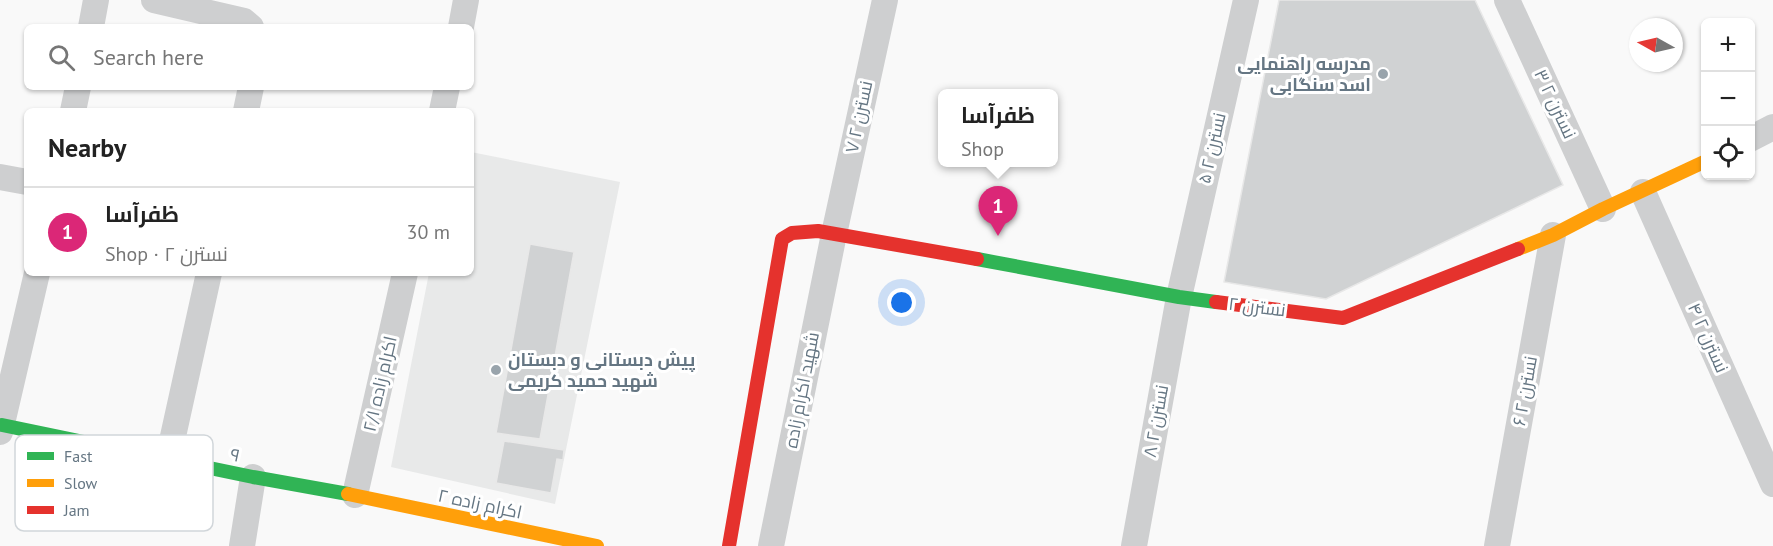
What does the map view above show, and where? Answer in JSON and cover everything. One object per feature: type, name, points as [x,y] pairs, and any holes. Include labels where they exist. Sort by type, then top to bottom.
[{"type":"street","points":[[92,24],[96,0]]},
{"type":"street","points":[[154,0],[247,24]]},
{"type":"street","name":"۷ نسترن ۲","points":[[834,234],[885,0]]},
{"type":"street","name":"۵ نسترن ۲","points":[[1179,297],[1245,0]]},
{"type":"street","name":"۳ نسترن ۲","points":[[1507,0],[1603,209]]},
{"type":"street","points":[[74,108],[77,90]]},
{"type":"street","points":[[247,108],[250,90]]},
{"type":"street","points":[[443,108],[446,90]]},
{"type":"street","points":[[1755,136],[1773,127]]},
{"type":"street","name":"نسترن ۲","points":[[729,546],[782,238],[792,233],[806,231],[834,234],[1002,262],[1179,297],[1343,318],[1553,235],[1701,163]]},
{"type":"street","points":[[0,177],[24,181]]},
{"type":"street","name":"۴ نسترن ۲","points":[[1643,192],[1773,484]]},
{"type":"street","name":"شهید اکرام زاده","points":[[771,546],[834,234]]},
{"type":"street","name":"۶ نسترن ۲","points":[[1497,546],[1553,235]]},
{"type":"street","points":[[1,429],[36,276]]},
{"type":"street","points":[[173,435],[208,276]]},
{"type":"street","name":"۲/۱ اکرام زاده","points":[[355,495],[404,276]]},
{"type":"street","name":"۸ نسترن ۲","points":[[1134,546],[1179,297]]},
{"type":"street","name":"۹","points":[[1,429],[34,435]]},
{"type":"street","name":"۹","points":[[213,469],[355,495]]},
{"type":"street","points":[[242,546],[253,477]]},
{"type":"street","name":"۲ اکرام زاده","points":[[355,495],[531,540],[597,546]]},
{"type":"shaded area","name":"پیش دبستانی و دبستان شهید حمید کریمی","points":[[474,153],[620,182],[555,504],[391,467],[428,276],[474,276]]},
{"type":"building","points":[[1279,0],[1475,0],[1563,185],[1326,299],[1224,282]]},
{"type":"building","points":[[530,244],[574,252],[540,439],[496,433]]},
{"type":"building","points":[[504,441],[564,450],[563,460],[557,459],[551,493],[496,483]]},
{"type":"traffic: fast","points":[[977,259],[1216,302]]},
{"type":"traffic: fast","points":[[2,425],[50,435]]},
{"type":"traffic: fast","points":[[213,469],[348,494]]},
{"type":"traffic: slow","points":[[1518,249],[1553,235],[1701,163]]},
{"type":"traffic: slow","points":[[348,494],[597,546]]},
{"type":"traffic: jam","points":[[729,546],[782,239],[792,233],[818,231],[977,259]]},
{"type":"traffic: jam","points":[[1216,302],[1343,318],[1518,249]]},
{"type":"place","name":"مدرسه راهنمایی اسد سنگابی","points":[[1383,74]]},
{"type":"place","name":"ظفرآسا","points":[[998,236]]},
{"type":"place","name":"پیش دبستانی و دبستان شهید حمید کریمی","points":[[496,370]]}]
